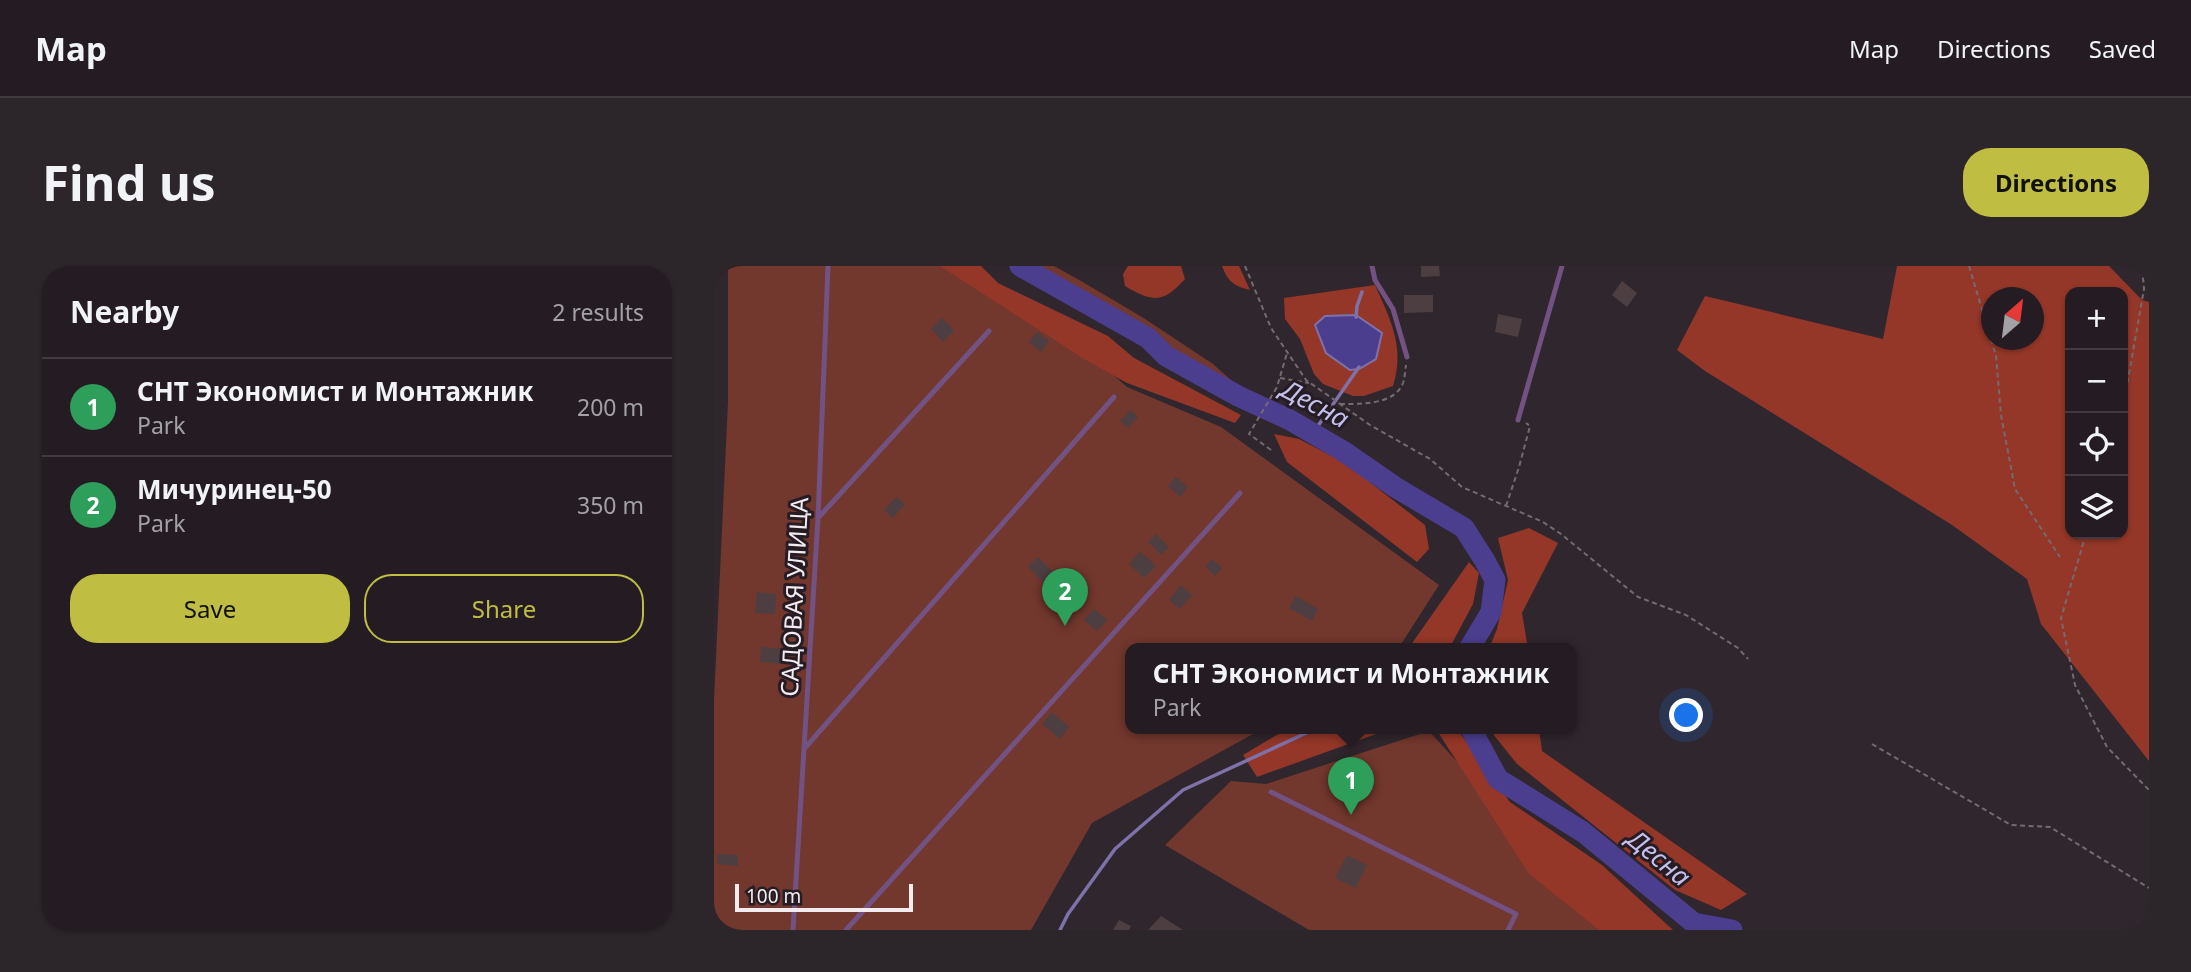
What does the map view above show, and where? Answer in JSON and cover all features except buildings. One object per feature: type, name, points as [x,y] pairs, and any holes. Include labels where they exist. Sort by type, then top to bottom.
[{"type":"lane","name":"САДОВАЯ УЛИЦА","points":[[793,930],[818,518],[828,266]]},
{"type":"lane","points":[[1372,266],[1375,280],[1393,309],[1407,357]]},
{"type":"lane","points":[[1518,420],[1562,266]]},
{"type":"lane","points":[[818,518],[989,331]]},
{"type":"lane","points":[[804,749],[1114,397]]},
{"type":"lane","points":[[846,930],[1240,493]]},
{"type":"lane","points":[[1271,792],[1516,914],[1508,930]]},
{"type":"path","points":[[1245,266],[1271,328],[1310,383],[1370,425],[1430,459],[1462,488],[1543,522],[1562,534],[1638,597],[1686,615],[1738,648],[1748,659]]},
{"type":"path","points":[[1969,266],[1996,356],[2001,415],[2015,489],[2060,557]]},
{"type":"path","points":[[2128,380],[2144,289],[2142,266]]},
{"type":"path","points":[[2144,289],[2149,290]]},
{"type":"path","points":[[1271,450],[1249,434],[1276,387],[1287,352]]},
{"type":"path","points":[[1340,404],[1368,404],[1395,394],[1403,385],[1407,357]]},
{"type":"path","points":[[1280,378],[1310,383]]},
{"type":"path","points":[[1506,506],[1530,426],[1518,420]]},
{"type":"path","points":[[2085,539],[2062,618],[2075,685],[2107,747],[2149,790]]},
{"type":"path","points":[[1872,744],[2011,825],[2050,827],[2149,888]]},
{"type":"shaded area","points":[[728,266],[955,266],[1089,353],[1127,387],[1221,427],[1439,585],[1402,643],[1125,643],[1125,734],[1253,734],[1092,823],[1031,930],[714,930],[714,700],[728,402]]},
{"type":"shaded area","points":[[940,266],[981,266],[998,283],[1108,336],[1134,358],[1241,415],[1235,423],[1127,383],[1084,359]]},
{"type":"shaded area","points":[[1026,266],[1054,266],[1142,317],[1213,364],[1241,389],[1240,402],[1213,387],[1149,334]]},
{"type":"shaded area","points":[[1128,266],[1181,266],[1185,279],[1170,293],[1157,298],[1150,297],[1125,286],[1123,274]]},
{"type":"shaded area","points":[[1222,266],[1239,266],[1250,290],[1232,282]]},
{"type":"shaded area","points":[[1897,266],[2109,266],[2142,300],[2149,302],[2149,761],[2041,624],[2027,579],[1952,525],[1705,371],[1677,350],[1705,296],[1883,339]]},
{"type":"shaded area","points":[[1375,285],[1397,346],[1396,372],[1393,386],[1364,396],[1353,396],[1323,384],[1314,374],[1300,339],[1285,319],[1284,298]]},
{"type":"shaded area","points":[[1356,315],[1382,333],[1376,359],[1359,369],[1350,370],[1326,353],[1315,325],[1325,316]]},
{"type":"shaded area","points":[[1274,434],[1299,439],[1345,463],[1425,525],[1429,549],[1417,562],[1287,462]]},
{"type":"shaded area","points":[[1529,528],[1558,543],[1522,613],[1527,643],[1491,643],[1508,580],[1498,538]]},
{"type":"shaded area","points":[[1469,562],[1479,573],[1473,604],[1452,643],[1412,643]]},
{"type":"shaded area","points":[[1279,734],[1376,734],[1257,777],[1243,755]]},
{"type":"shaded area","points":[[1420,734],[1432,734],[1542,855],[1643,930],[1309,930],[1165,845],[1231,781],[1266,784]]},
{"type":"shaded area","points":[[1439,734],[1461,734],[1510,802],[1602,865],[1673,930],[1599,930],[1529,874]]},
{"type":"shaded area","points":[[1493,734],[1540,734],[1542,751],[1747,894],[1721,910],[1675,890],[1517,764]]},
{"type":"waterway","name":"Десна","points":[[1020,266],[1148,338],[1166,356],[1238,396],[1290,420],[1343,451],[1395,487],[1464,528],[1495,580],[1491,612],[1473,643]]},
{"type":"waterway","points":[[1356,317],[1362,292]]},
{"type":"waterway","points":[[1313,433],[1359,367]]},
{"type":"waterway","points":[[1060,930],[1068,914],[1115,849],[1183,790],[1304,734]]},
{"type":"waterway","name":"Десна","points":[[1474,734],[1498,779],[1583,832],[1694,923],[1732,930]]},
{"type":"place","name":"Мичуринец-50","points":[[1065,626]]},
{"type":"place","name":"СНТ Экономист и Монтажник","points":[[1351,815]]}]
